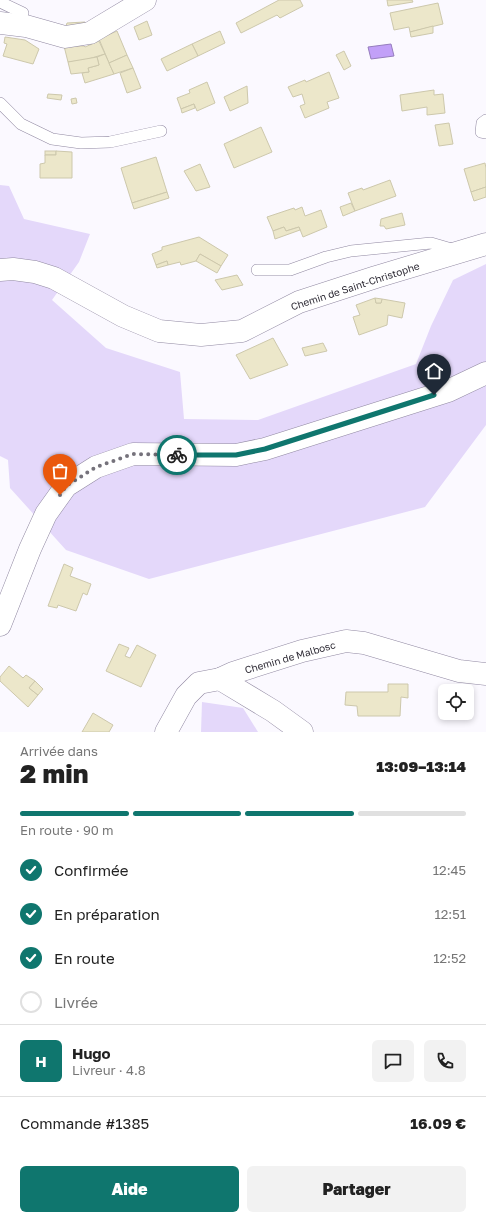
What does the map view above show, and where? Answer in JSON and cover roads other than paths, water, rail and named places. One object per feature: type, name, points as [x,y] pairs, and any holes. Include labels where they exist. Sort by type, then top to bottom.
[{"type":"street","points":[[0,23],[25,19],[66,37],[90,33],[145,0]]},
{"type":"street","name":"Chemin de Saint-Christophe","points":[[0,270],[13,269],[35,272],[54,278],[123,316],[159,331],[201,335],[242,331],[299,302],[376,276],[463,252],[486,244]]},
{"type":"street","points":[[0,625],[30,549],[46,514],[66,486],[96,467],[133,454],[236,455],[265,449],[448,391],[486,373]]},
{"type":"street","name":"Chemin de Malbosc","points":[[166,732],[186,696],[199,683],[220,679],[233,673],[302,651],[346,641],[364,643],[459,671],[486,674]]},
{"type":"street","points":[[220,679],[272,711],[302,732]]},
{"type":"lane","points":[[0,2],[25,19]]},
{"type":"lane","points":[[0,8],[25,19]]},
{"type":"lane","points":[[0,103],[21,124],[52,138],[81,142],[110,142],[161,131]]},
{"type":"lane","points":[[486,120],[482,123],[481,132],[486,133]]},
{"type":"lane","points":[[257,270],[290,270],[326,257],[351,251],[431,243],[463,252]]}]
